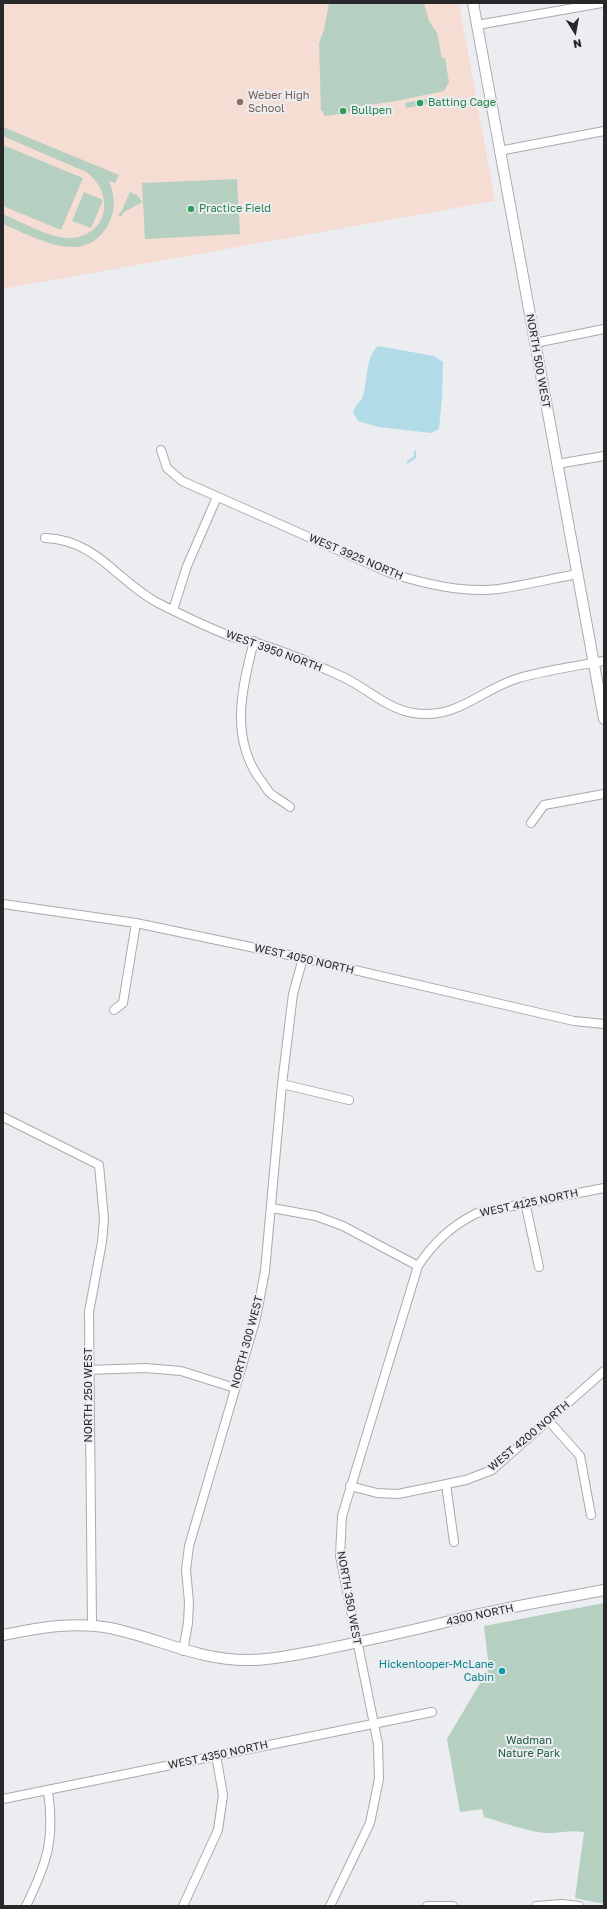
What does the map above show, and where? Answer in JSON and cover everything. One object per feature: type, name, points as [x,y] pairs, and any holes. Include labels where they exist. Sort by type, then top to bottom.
[{"type":"street","name":"NORTH 500 WEST","points":[[473,3],[499,152],[604,719]]},
{"type":"street","points":[[477,25],[602,3]]},
{"type":"street","points":[[499,152],[604,131]]},
{"type":"street","points":[[535,343],[604,329]]},
{"type":"street","name":"WEST 3925 NORTH","points":[[161,450],[167,468],[177,476],[217,497],[390,573],[425,584],[465,589],[498,589],[577,574]]},
{"type":"street","points":[[557,464],[604,456]]},
{"type":"street","points":[[173,610],[187,566],[217,497]]},
{"type":"street","name":"WEST 3950 NORTH","points":[[45,538],[60,538],[80,545],[100,558],[139,591],[173,610],[231,636],[254,642],[345,678],[394,708],[414,713],[435,713],[452,710],[474,701],[499,685],[520,678],[604,661]]},
{"type":"street","points":[[254,642],[242,688],[240,709],[246,752],[253,768],[270,793],[290,807]]},
{"type":"street","points":[[531,822],[544,805],[604,794]]},
{"type":"street","name":"WEST 4050 NORTH","points":[[3,904],[136,923],[303,958],[574,1021],[604,1024]]},
{"type":"street","points":[[114,1010],[122,1003],[136,923]]},
{"type":"street","name":"NORTH 300 WEST","points":[[183,1650],[188,1623],[189,1602],[186,1570],[189,1546],[256,1318],[265,1270],[272,1208],[282,1084],[293,994],[303,958]]},
{"type":"street","points":[[282,1084],[349,1100]]},
{"type":"street","name":"NORTH 250 WEST","points":[[3,1117],[100,1165],[104,1219],[102,1242],[89,1312],[88,1370],[92,1626]]},
{"type":"street","name":"WEST 4125 NORTH","points":[[418,1266],[431,1247],[458,1223],[477,1213],[525,1202],[604,1188]]},
{"type":"street","points":[[525,1202],[538,1267]]},
{"type":"street","points":[[272,1208],[316,1216],[343,1226],[418,1266]]},
{"type":"street","name":"NORTH 350 WEST","points":[[330,1906],[370,1823],[379,1779],[378,1744],[340,1556],[342,1516],[418,1266]]},
{"type":"street","points":[[88,1370],[144,1368],[181,1371],[235,1388]]},
{"type":"street","name":"WEST 4200 NORTH","points":[[350,1486],[377,1493],[398,1494],[466,1480],[492,1470],[604,1371]]},
{"type":"street","points":[[548,1420],[580,1456],[592,1515]]},
{"type":"street","points":[[446,1484],[454,1542]]},
{"type":"street","name":"4300 NORTH","points":[[3,1635],[59,1626],[92,1626],[130,1633],[183,1650],[219,1659],[251,1660],[284,1657],[357,1643],[420,1630],[450,1621],[604,1590]]},
{"type":"street","name":"WEST 4350 NORTH","points":[[3,1799],[432,1712]]},
{"type":"street","points":[[183,1906],[218,1830],[223,1795],[216,1755]]},
{"type":"street","points":[[26,1906],[43,1870],[50,1842],[51,1812],[48,1791]]},
{"type":"street","points":[[536,1906],[562,1904],[579,1906]]},
{"type":"street","points":[[427,1906],[453,1906]]},
{"type":"shaded area","name":"Weber High School","points":[[3,3],[459,3],[495,201],[3,289]]},
{"type":"green space","points":[[329,3],[424,3],[429,21],[437,33],[442,58],[445,58],[449,82],[444,91],[362,106],[362,111],[324,116],[323,111],[321,111],[319,43],[324,30]]},
{"type":"green space","name":"Batting Cage","points":[[433,98],[434,103],[406,108],[405,103]]},
{"type":"green space","points":[[3,127],[119,175],[115,183],[109,181],[114,203],[111,220],[98,238],[86,245],[73,247],[58,246],[3,224],[3,214],[54,236],[69,238],[82,236],[92,231],[99,223],[103,213],[104,203],[102,192],[96,181],[86,172],[3,136]]},
{"type":"green space","points":[[3,145],[83,178],[61,230],[3,206]]},
{"type":"green space","name":"Practice Field","points":[[237,179],[240,234],[145,239],[142,183]]},
{"type":"green space","points":[[84,192],[103,200],[91,228],[72,221]]},
{"type":"green space","points":[[130,192],[137,195],[142,202],[123,213],[121,217],[118,215],[121,212]]},
{"type":"green space","name":"Wadman Nature Park","points":[[604,1603],[604,1904],[575,1898],[584,1832],[575,1831],[542,1833],[484,1817],[482,1809],[460,1812],[447,1739],[489,1668],[484,1626]]},
{"type":"water","points":[[378,346],[434,356],[443,362],[439,429],[431,433],[379,427],[358,421],[353,412],[363,396],[369,363]]},
{"type":"waterway","points":[[408,462],[415,457],[415,452]]},
{"type":"place","name":"Weber High School","points":[[240,102]]},
{"type":"place","name":"Batting Cage","points":[[420,103]]},
{"type":"place","name":"Bullpen","points":[[343,111]]},
{"type":"place","name":"Practice Field","points":[[191,209]]},
{"type":"place","name":"Hickenlooper-McLane Cabin","points":[[502,1671]]}]
